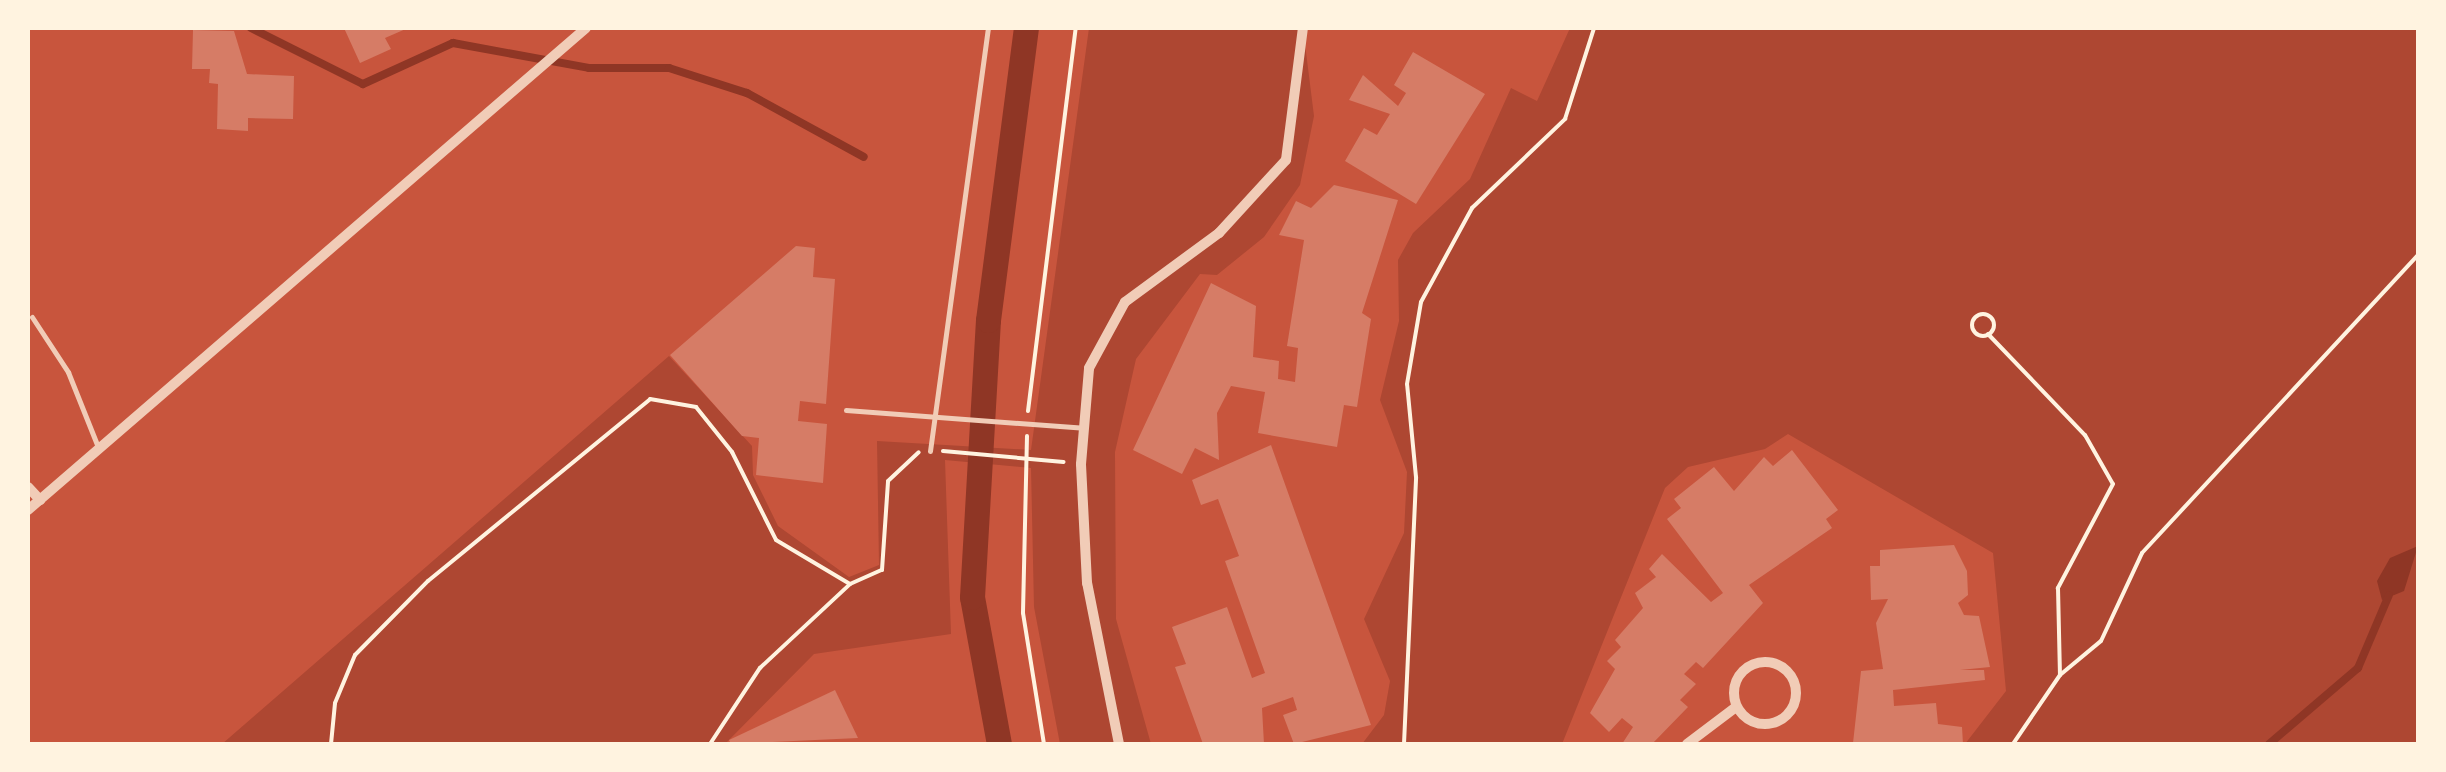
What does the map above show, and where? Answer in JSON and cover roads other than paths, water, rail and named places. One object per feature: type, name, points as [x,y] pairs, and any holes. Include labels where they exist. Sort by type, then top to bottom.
[{"type":"street","points":[[28,510],[586,28]]},
{"type":"street","points":[[1118,744],[1087,582],[1083,428],[1088,368],[1113,316],[1219,233],[1286,160],[1303,28]]},
{"type":"street","points":[[28,487],[40,500]]},
{"type":"street","points":[[1774,662],[1797,688],[1783,720],[1748,721],[1736,707],[1733,689],[1755,663],[1774,662]]},
{"type":"street","points":[[1687,744],[1736,707]]},
{"type":"lane","points":[[930,451],[988,28]]},
{"type":"lane","points":[[32,316],[68,372],[100,450]]},
{"type":"lane","points":[[846,410],[1083,428]]},
{"type":"waterway","points":[[251,28],[363,84],[453,43],[589,68],[669,68],[747,93],[864,157]]},
{"type":"waterway","points":[[999,744],[972,597],[988,320],[1026,28]]},
{"type":"waterway","points":[[2269,744],[2358,668],[2389,595]]}]
